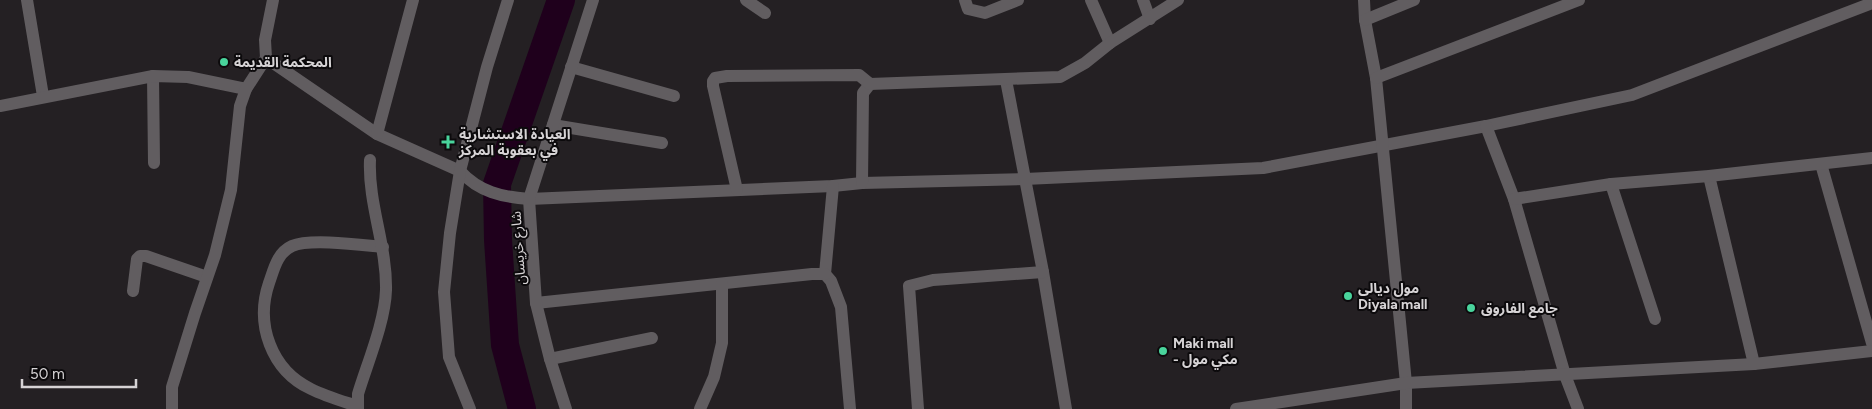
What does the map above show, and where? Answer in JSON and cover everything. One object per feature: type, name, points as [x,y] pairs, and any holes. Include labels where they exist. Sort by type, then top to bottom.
[{"type":"street","points":[[28,0],[43,96]]},
{"type":"street","points":[[172,409],[172,387],[215,255],[231,190],[240,106],[246,89],[266,58],[265,40],[273,0]]},
{"type":"street","points":[[377,134],[414,0]]},
{"type":"street","points":[[470,409],[449,357],[444,292],[452,218],[460,171],[487,67],[508,0]]},
{"type":"street","name":"شارع خريسان","points":[[566,409],[550,359],[536,302],[529,199],[593,0]]},
{"type":"street","points":[[746,0],[765,13]]},
{"type":"street","points":[[964,0],[968,9],[985,13],[1018,0]]},
{"type":"street","points":[[1091,0],[1110,43]]},
{"type":"street","points":[[1142,0],[1150,19]]},
{"type":"street","points":[[737,190],[713,86],[713,81],[716,78],[727,76],[859,75],[870,84],[1060,77],[1085,63],[1110,43],[1178,0]]},
{"type":"street","points":[[1364,0],[1365,20],[1376,78],[1406,383],[1406,409]]},
{"type":"street","points":[[1365,20],[1414,0]]},
{"type":"street","points":[[1376,78],[1572,1]]},
{"type":"street","points":[[266,58],[377,134],[460,171],[469,182],[482,190],[509,197],[529,199],[834,186],[862,183],[1025,179],[1263,168],[1486,126],[1632,95],[1872,3]]},
{"type":"street","points":[[571,67],[674,96]]},
{"type":"street","points":[[153,76],[154,163]]},
{"type":"street","points":[[0,106],[43,96],[153,76],[188,77],[246,89]]},
{"type":"street","points":[[1006,80],[1043,272],[1066,409]]},
{"type":"street","points":[[862,183],[863,94],[870,84]]},
{"type":"street","points":[[553,125],[662,143]]},
{"type":"street","points":[[1486,126],[1514,199],[1565,375],[1578,409]]},
{"type":"street","points":[[1514,199],[1612,184],[1709,176],[1872,158]]},
{"type":"street","points":[[370,160],[370,187],[383,247],[386,290],[383,310],[358,394],[357,408],[310,389],[289,375],[273,352],[264,331],[263,308],[266,291],[278,259],[284,250],[294,245],[316,243],[383,247]]},
{"type":"street","points":[[1821,164],[1872,343]]},
{"type":"street","points":[[1709,176],[1754,364]]},
{"type":"street","points":[[1612,184],[1655,319]]},
{"type":"street","points":[[834,186],[825,274],[831,282],[841,307],[850,409]]},
{"type":"street","points":[[133,290],[137,259],[140,256],[146,256],[208,277]]},
{"type":"street","points":[[918,409],[909,286],[934,280],[1043,272]]},
{"type":"street","points":[[536,302],[825,274]]},
{"type":"street","points":[[700,409],[714,377],[722,343],[722,284]]},
{"type":"street","points":[[550,359],[652,338]]},
{"type":"street","points":[[1236,409],[1406,383],[1754,364],[1872,351]]},
{"type":"waterway","points":[[522,409],[505,345],[498,240],[497,184],[561,0]]},
{"type":"place","name":"المحكمة القديمة","points":[[224,62]]},
{"type":"place","name":"العيادة الاستشارية في بعقوبة المركز","points":[[448,142]]},
{"type":"place","name":"مول ديالى Diyala mall","points":[[1348,296]]},
{"type":"place","name":"جامع الفاروق","points":[[1471,308]]},
{"type":"place","name":"Maki mall - مكي مول","points":[[1163,351]]}]
